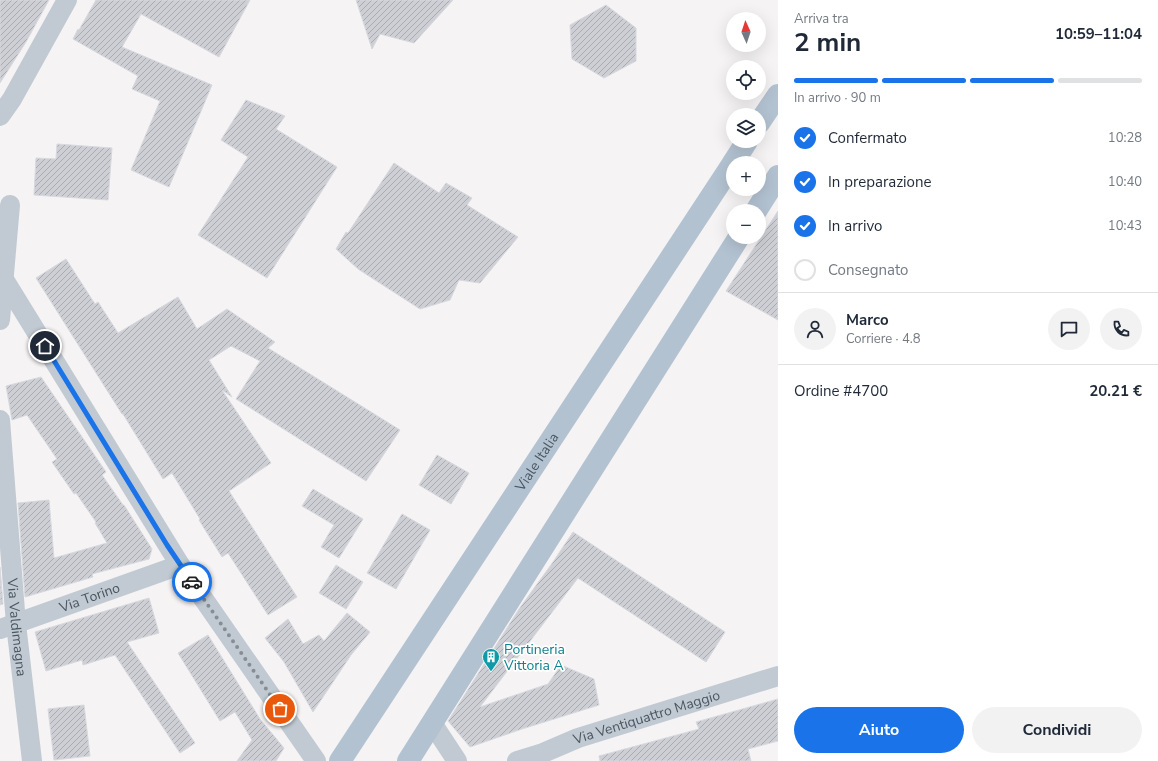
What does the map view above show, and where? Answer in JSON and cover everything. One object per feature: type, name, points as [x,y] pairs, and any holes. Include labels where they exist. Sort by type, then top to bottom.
[{"type":"main road","points":[[766,113],[778,95]]},
{"type":"main road","name":"Viale Italia","points":[[340,761],[726,174]]},
{"type":"main road","points":[[760,204],[778,176]]},
{"type":"main road","points":[[408,761],[735,244]]},
{"type":"street","points":[[0,116],[12,99],[67,0]]},
{"type":"street","points":[[0,320],[2,276],[10,205]]},
{"type":"street","points":[[2,276],[180,565],[316,761]]},
{"type":"street","name":"Via Valdimagna","points":[[0,420],[8,626],[32,761]]},
{"type":"street","name":"Via Torino","points":[[8,626],[180,565]]},
{"type":"street","name":"Via Ventiquattro Maggio","points":[[517,761],[543,753],[578,738],[778,676]]},
{"type":"street","points":[[432,723],[457,761]]},
{"type":"building","points":[[0,0],[49,0],[26,42],[0,83]]},
{"type":"building","points":[[96,0],[250,0],[219,57],[141,14],[122,47],[212,85],[169,187],[131,170],[160,101],[132,89],[138,76],[73,39]]},
{"type":"building","points":[[356,0],[453,0],[414,43],[380,34],[372,49]]},
{"type":"building","points":[[606,5],[636,28],[636,61],[604,78],[572,59],[570,25]]},
{"type":"building","points":[[246,100],[285,116],[276,129],[337,167],[267,278],[198,235],[248,157],[221,140]]},
{"type":"building","points":[[57,144],[112,148],[108,200],[34,195],[36,158],[56,159]]},
{"type":"building","points":[[394,163],[439,193],[446,183],[472,198],[467,205],[518,237],[480,283],[459,280],[450,300],[420,309],[358,269],[336,249],[346,232],[348,233]]},
{"type":"building","points":[[778,211],[778,320],[726,291],[757,244],[766,244],[766,229]]},
{"type":"building","points":[[66,259],[95,304],[98,302],[118,333],[178,297],[197,329],[227,309],[275,342],[268,348],[400,430],[366,481],[236,399],[260,361],[231,346],[209,360],[232,397],[222,390],[271,463],[229,491],[297,597],[268,615],[228,553],[222,557],[172,473],[163,479],[36,278]]},
{"type":"building","points":[[41,377],[106,472],[102,475],[124,505],[152,549],[149,559],[92,574],[93,577],[25,597],[18,503],[49,500],[54,558],[107,543],[95,523],[96,522],[52,462],[57,459],[27,415],[12,420],[6,386]]},
{"type":"building","points":[[437,455],[469,473],[451,504],[419,485]]},
{"type":"building","points":[[313,489],[363,519],[339,558],[321,547],[334,525],[302,506]]},
{"type":"building","points":[[402,514],[430,530],[396,589],[367,573]]},
{"type":"building","points":[[573,532],[725,632],[706,662],[578,578],[480,707],[548,684],[561,665],[594,679],[599,705],[470,747],[448,721],[519,609]]},
{"type":"building","points":[[336,565],[363,582],[346,609],[319,593]]},
{"type":"building","points":[[0,567],[3,604],[0,605]]},
{"type":"building","points":[[149,598],[159,633],[127,642],[195,743],[180,753],[115,655],[83,665],[82,660],[46,671],[35,632]]},
{"type":"building","points":[[347,613],[370,632],[351,655],[313,712],[284,662],[265,638],[288,619],[303,644],[319,635],[324,641]]},
{"type":"building","points":[[208,635],[260,719],[284,748],[276,761],[237,761],[252,740],[235,712],[220,721],[178,653]]},
{"type":"building","points":[[778,699],[778,741],[748,749],[751,761],[600,761],[599,756],[699,729],[696,722]]},
{"type":"building","points":[[84,705],[90,756],[54,760],[48,709]]},
{"type":"way so far","points":[[192,582],[280,709]]},
{"type":"place","name":"Portineria Vittoria A","points":[[491,672]]},
{"type":"route","points":[[45,346],[167,545],[192,582]]}]
